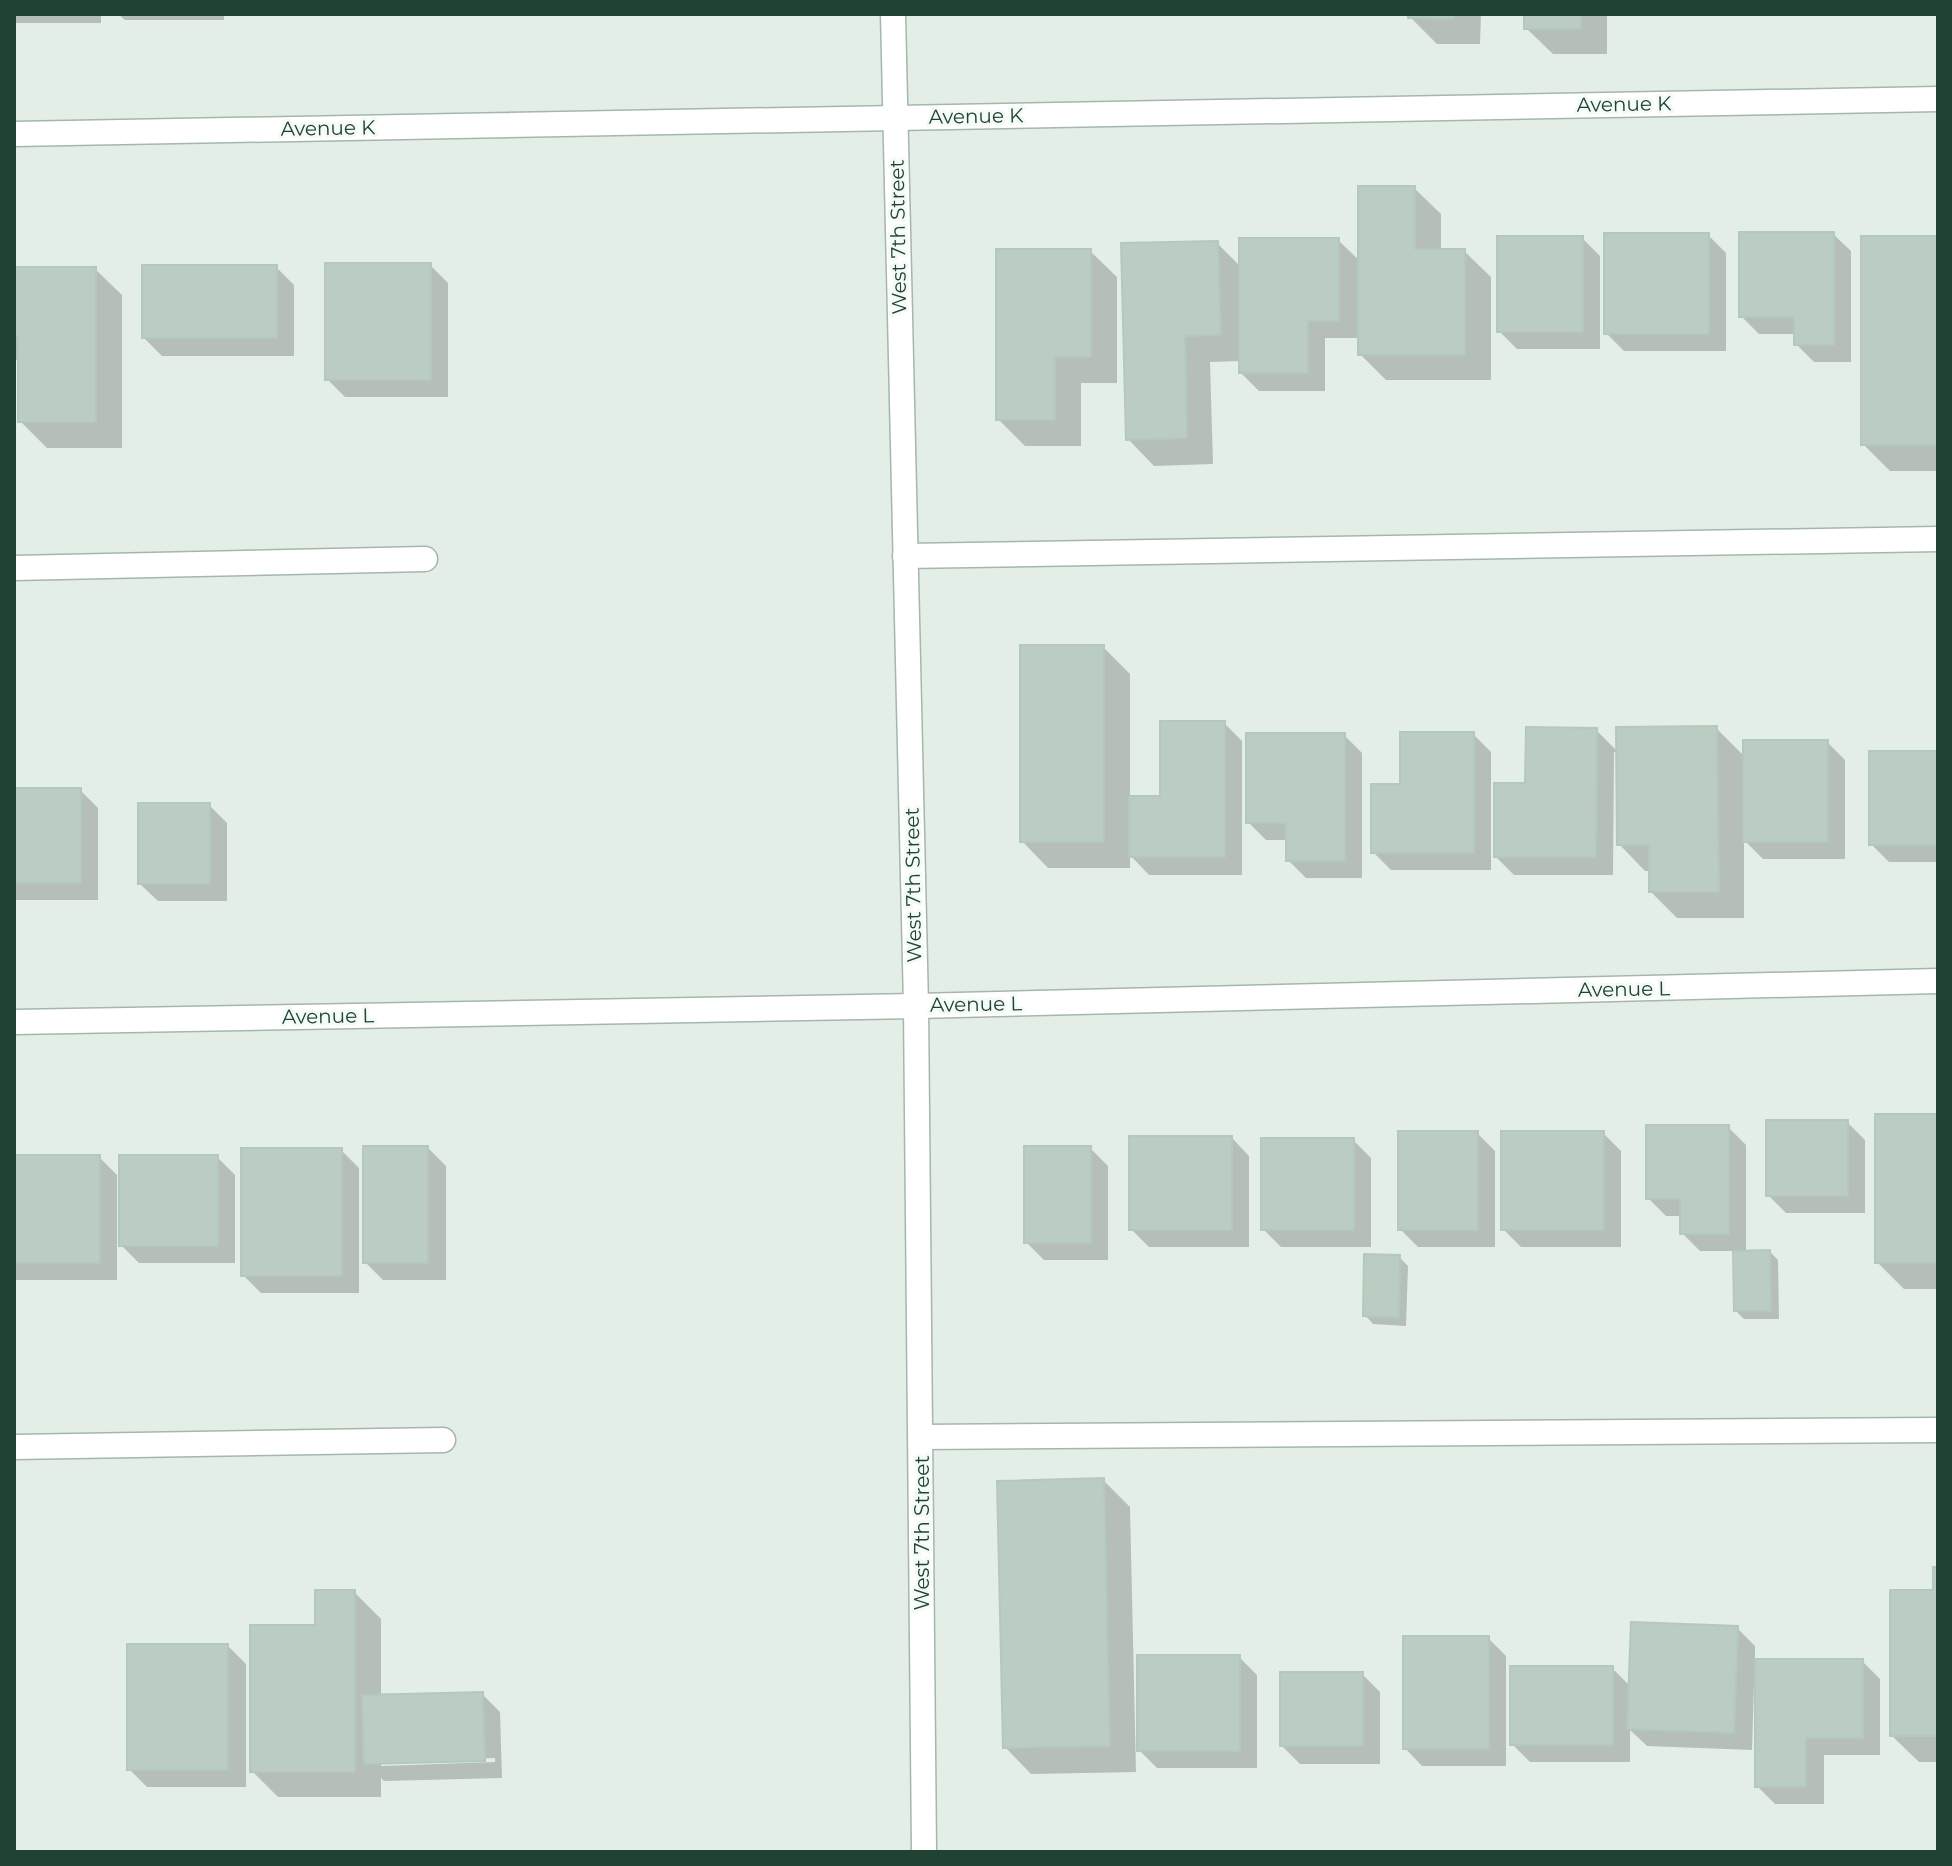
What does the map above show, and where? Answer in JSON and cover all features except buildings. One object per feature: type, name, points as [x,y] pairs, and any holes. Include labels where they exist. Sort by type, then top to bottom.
[{"type":"street","name":"West 7th Street","points":[[893,14],[916,1006],[924,1852]]},
{"type":"street","name":"Avenue K","points":[[14,134],[1938,99]]},
{"type":"street","points":[[905,556],[1938,539]]},
{"type":"street","points":[[14,568],[425,559]]},
{"type":"street","name":"Avenue L","points":[[14,1022],[916,1006],[1938,981]]},
{"type":"street","points":[[921,1437],[1938,1430]]},
{"type":"street","points":[[14,1447],[443,1440]]}]
